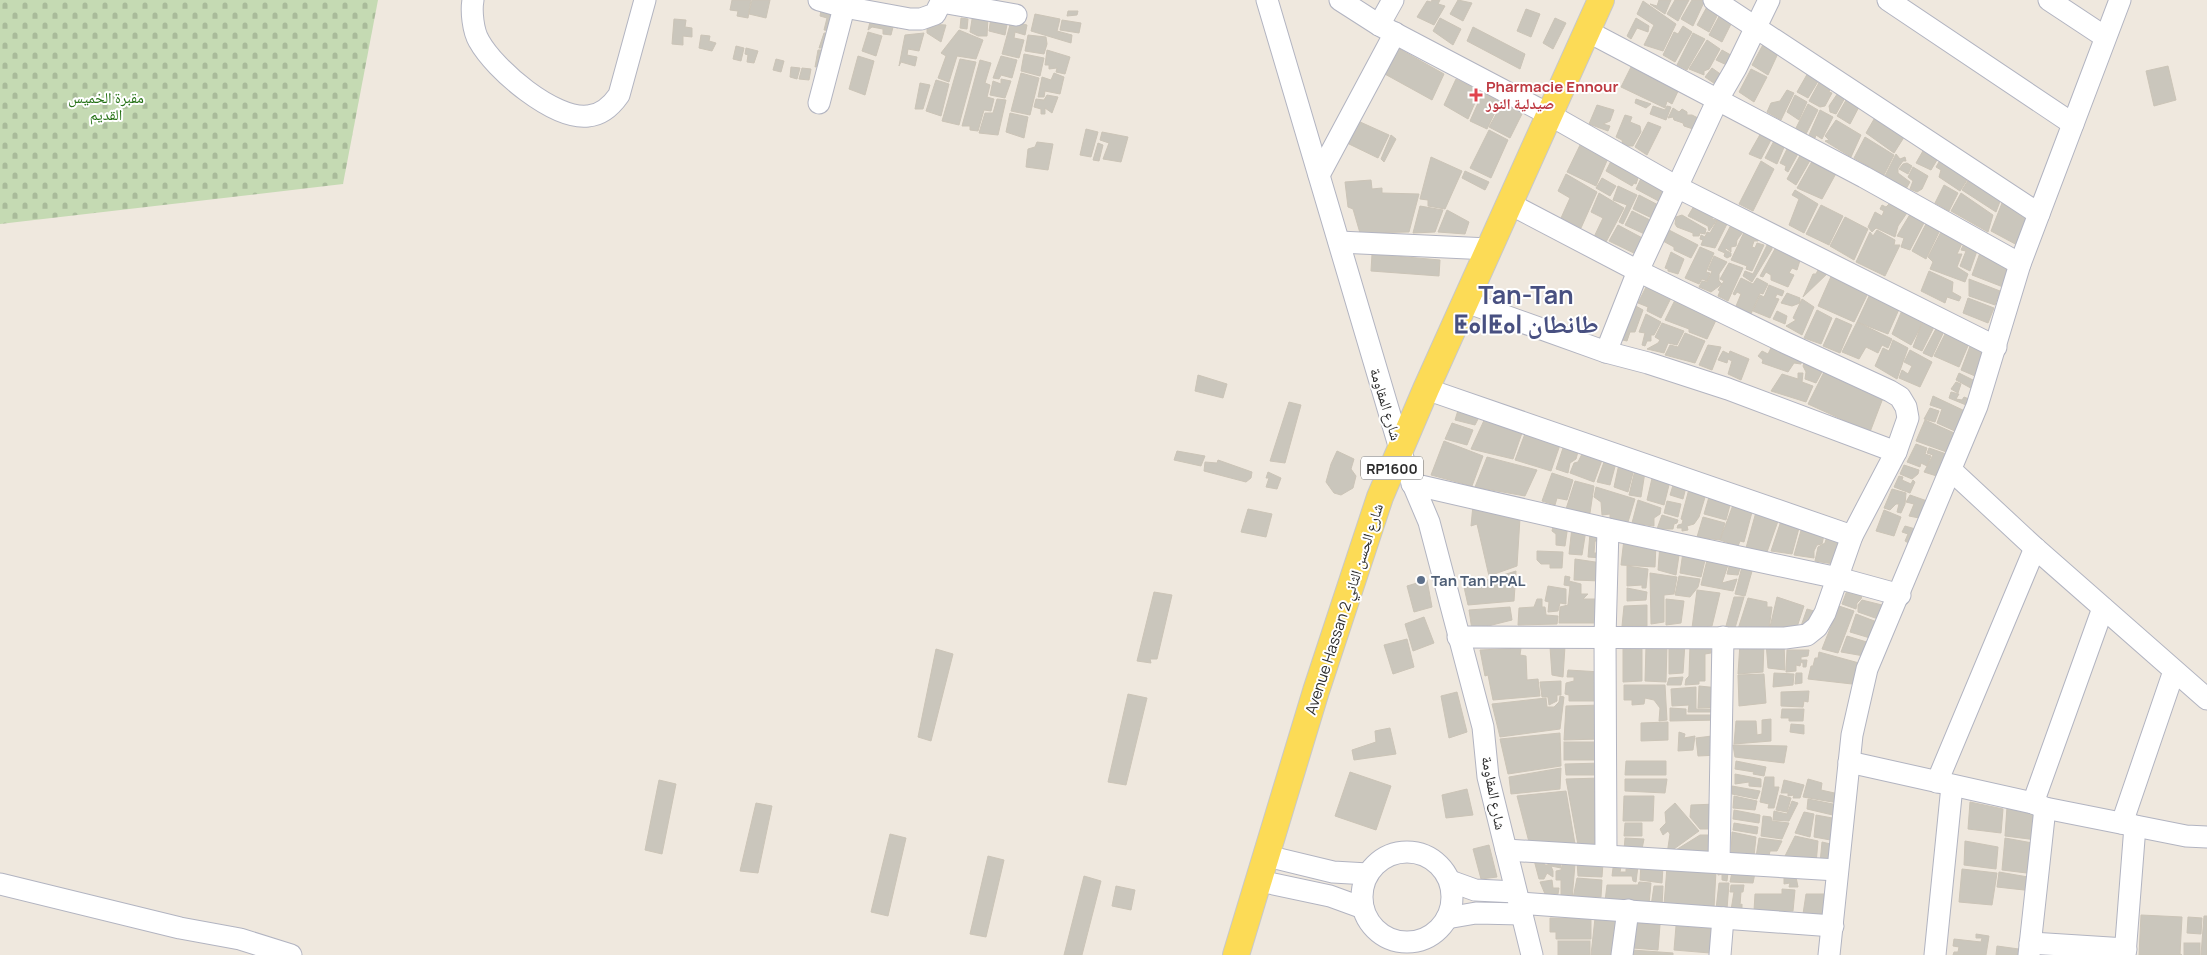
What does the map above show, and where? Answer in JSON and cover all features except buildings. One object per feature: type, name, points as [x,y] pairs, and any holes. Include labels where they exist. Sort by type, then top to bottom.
[{"type":"main road","name":"Avenue Hassan 2 شارع الحسن الثاني","points":[[1236,955],[1365,539],[1426,389],[1601,0]]},
{"type":"street","points":[[473,0],[477,40],[496,65],[538,98],[563,112],[577,116],[590,116],[601,113],[613,104],[619,95],[645,0]]},
{"type":"street","points":[[819,0],[845,4],[889,16],[921,19],[935,14],[942,1],[1016,15]]},
{"type":"street","name":"شارع المقاومة","points":[[1267,0],[1400,450],[1412,484],[1429,522],[1458,637],[1484,727],[1488,777],[1532,955]]},
{"type":"street","points":[[1340,0],[1387,29],[1550,115],[1677,187],[1996,348]]},
{"type":"street","points":[[1320,175],[1387,29],[1392,0]]},
{"type":"street","points":[[1714,0],[2039,214]]},
{"type":"street","points":[[1606,352],[1638,271],[1718,99],[1757,28],[1769,0]]},
{"type":"street","points":[[1888,0],[2073,124]]},
{"type":"street","points":[[2049,0],[2105,37]]},
{"type":"street","points":[[1829,955],[1852,734],[1867,670],[1900,595],[1977,406],[2020,264],[2120,0]]},
{"type":"street","points":[[818,103],[845,4]]},
{"type":"street","points":[[1587,31],[1864,177],[2020,264]]},
{"type":"street","points":[[1458,637],[1798,637],[1807,635],[1817,627],[1825,613],[1852,536],[1896,452],[1908,418],[1906,406],[1895,394],[1638,271],[1510,204]]},
{"type":"street","points":[[1339,242],[1489,249]]},
{"type":"street","points":[[1466,302],[1606,352],[1648,363],[1728,389],[1896,452]]},
{"type":"street","points":[[1426,389],[1852,536]]},
{"type":"street","points":[[1951,470],[2035,548],[2207,699]]},
{"type":"street","points":[[1412,484],[1608,529],[1838,578],[1900,595]]},
{"type":"street","points":[[1606,855],[1605,637],[1608,529]]},
{"type":"street","points":[[1935,955],[1944,784],[2035,548]]},
{"type":"street","points":[[2103,608],[2039,806],[2029,949],[2126,952],[2128,824],[2174,672]]},
{"type":"street","points":[[1719,862],[1723,637]]},
{"type":"street","points":[[1849,762],[2039,806],[2194,838],[2207,838]]},
{"type":"street","points":[[1506,850],[1837,870]]},
{"type":"street","points":[[1404,851],[1418,852],[1432,859],[1442,868],[1450,881],[1452,894],[1447,918],[1439,929],[1428,937],[1402,942],[1389,938],[1378,931],[1369,920],[1363,908],[1363,884],[1368,874],[1378,862],[1390,855],[1404,851]]},
{"type":"street","points":[[1267,856],[1333,872],[1368,874]]},
{"type":"street","points":[[1260,880],[1330,896],[1363,908]]},
{"type":"street","points":[[1450,881],[1519,903],[1833,926]]},
{"type":"street","points":[[0,884],[180,928],[238,947],[291,955]]},
{"type":"street","points":[[1447,918],[1519,903]]},
{"type":"street","points":[[1622,955],[1628,910]]},
{"type":"street","points":[[1720,955],[1723,918]]},
{"type":"green space","name":"مقبرة الخميس القديم","points":[[0,0],[378,0],[343,184],[0,224]]},
{"type":"place","name":"Pharmacie Ennour صيدلية النور","points":[[1476,95]]},
{"type":"place","name":"Tan Tan PPAL","points":[[1421,580]]},
{"type":"district","name":"Tan-Tan ⵟⴰⵏⵟⴰⵏ طانطان","points":[[1526,308]]}]
